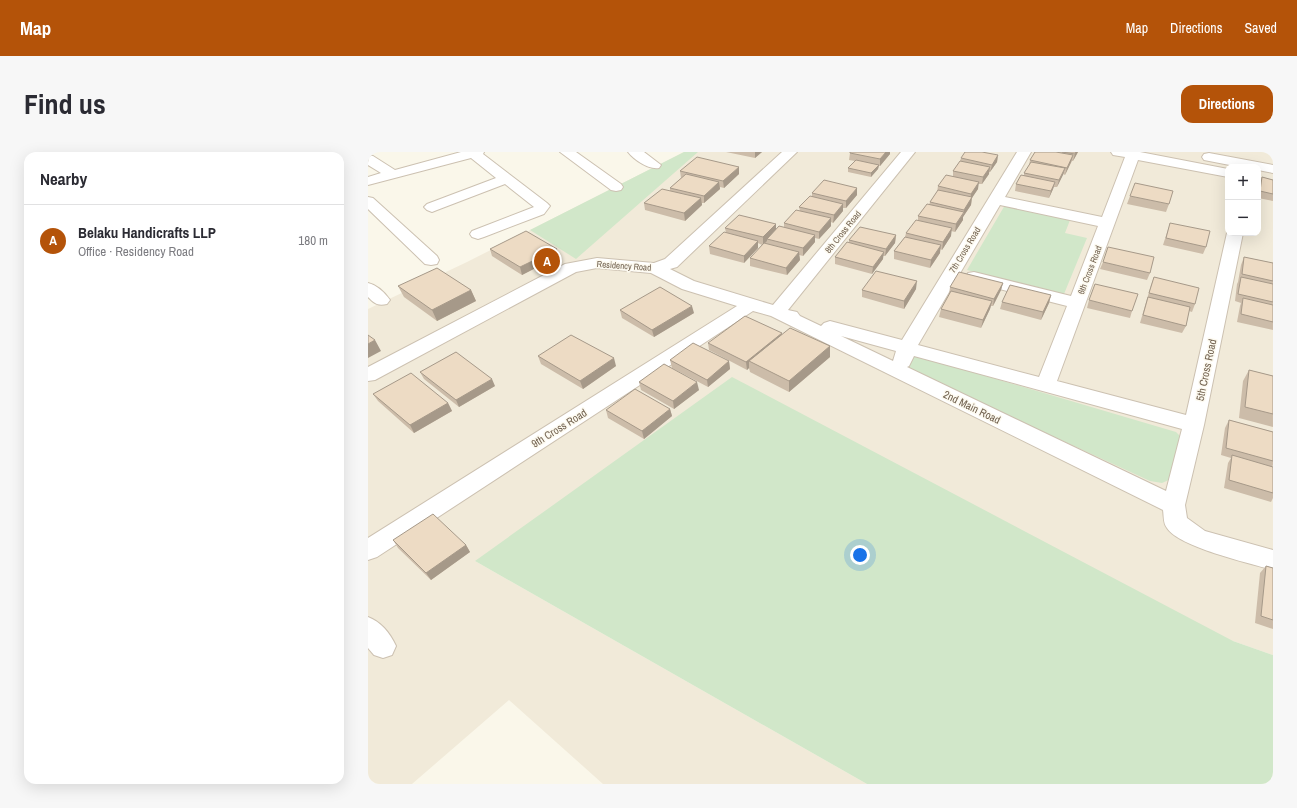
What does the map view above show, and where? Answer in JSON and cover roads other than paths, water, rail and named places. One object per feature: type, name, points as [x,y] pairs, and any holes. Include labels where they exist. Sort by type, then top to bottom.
[{"type":"street","points":[[368,181],[475,152],[506,179],[542,206],[539,211],[478,234]]},
{"type":"street","points":[[567,152],[616,187]]},
{"type":"street","points":[[635,152],[654,165]]},
{"type":"street","name":"Residency Road","points":[[368,374],[571,268],[597,263],[655,268],[671,263],[790,152]]},
{"type":"street","name":"8th Cross Road","points":[[777,312],[908,152]]},
{"type":"street","name":"7th Cross Road","points":[[898,371],[906,348],[1024,152]]},
{"type":"street","points":[[1184,152],[1273,169]]},
{"type":"street","points":[[1125,154],[1159,156],[1225,172]]},
{"type":"street","name":"6th Cross Road","points":[[1046,384],[1108,223],[1125,154]]},
{"type":"street","points":[[368,159],[392,174]]},
{"type":"street","points":[[432,207],[506,179]]},
{"type":"street","points":[[1261,180],[1273,182]]},
{"type":"street","points":[[995,199],[1108,223]]},
{"type":"street","points":[[368,201],[431,260]]},
{"type":"street","name":"5th Cross Road","points":[[1174,505],[1194,425],[1234,236]]},
{"type":"street","name":"2nd Main Road","points":[[655,268],[688,285],[777,312],[1174,505]]},
{"type":"street","points":[[952,272],[1077,303]]},
{"type":"street","points":[[368,288],[381,300]]},
{"type":"street","name":"9th Cross Road","points":[[368,550],[732,318],[750,305]]},
{"type":"street","points":[[777,312],[1194,425]]},
{"type":"street","points":[[1174,505],[1176,523],[1198,538],[1273,560]]},
{"type":"place","name":"Belaku Handicrafts LLP","points":[[547,261]]}]
